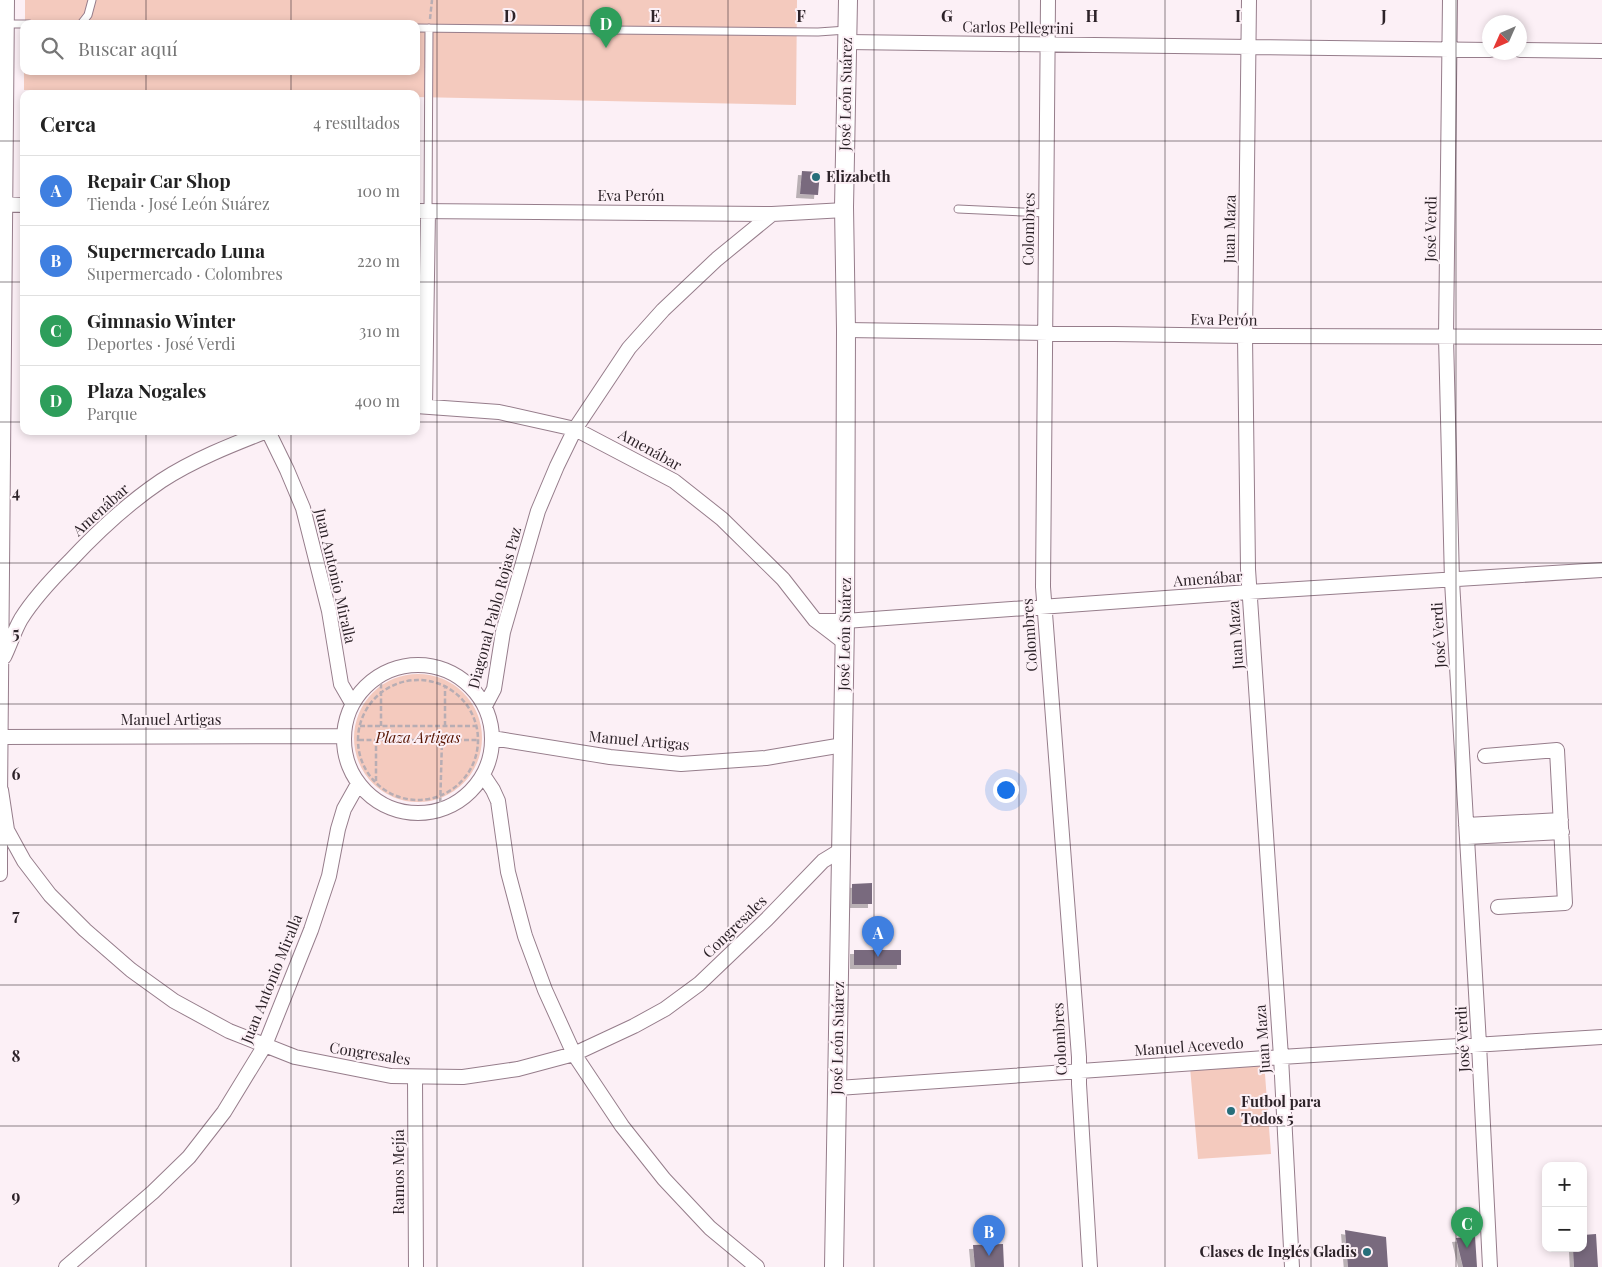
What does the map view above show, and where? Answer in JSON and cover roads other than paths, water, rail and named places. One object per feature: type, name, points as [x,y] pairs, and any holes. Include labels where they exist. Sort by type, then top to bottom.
[{"type":"street","points":[[0,874],[3,67],[7,0]]},
{"type":"street","name":"José León Suárez","points":[[834,1267],[845,643],[845,210],[848,0]]},
{"type":"street","name":"Colombres","points":[[1048,0],[1044,333],[1044,608],[1079,1071],[1090,1267]]},
{"type":"street","name":"Juan Maza","points":[[1249,0],[1245,336],[1248,569],[1281,1056],[1292,1267]]},
{"type":"street","name":"José Verdi","points":[[1450,0],[1446,337],[1452,580],[1490,1267]]},
{"type":"street","name":"Carlos Pellegrini","points":[[847,36],[1048,44],[1482,50]]},
{"type":"street","points":[[1527,50],[1602,51]]},
{"type":"street","points":[[2,204],[20,205]]},
{"type":"street","name":"Eva Perón","points":[[422,211],[772,214],[845,210]]},
{"type":"street","points":[[421,406],[422,211]]},
{"type":"street","name":"Diagonal Pablo Rojas Paz","points":[[485,706],[494,688],[503,632],[538,511],[557,466],[576,429],[630,348],[663,310],[717,259],[772,214]]},
{"type":"street","name":"Eva Perón","points":[[846,330],[1245,336],[1602,337]]},
{"type":"street","name":"Amenábar","points":[[421,406],[499,412],[576,429],[674,482],[722,519],[783,579],[817,621],[845,643]]},
{"type":"street","name":"Amenábar","points":[[2,664],[21,619],[49,582],[98,531],[130,503],[162,480],[233,444],[257,435]]},
{"type":"street","name":"Juan Antonio Miralla","points":[[270,435],[304,508],[329,611],[341,684],[352,702]]},
{"type":"street","name":"Amenábar","points":[[817,621],[845,621],[1249,592],[1602,570]]},
{"type":"street","points":[[420,664],[440,668],[458,676],[473,690],[485,706],[490,722],[492,738],[488,763],[483,775],[472,790],[458,802],[440,810],[418,814],[395,810],[374,800],[358,784],[346,761],[343,736],[346,718],[352,702],[365,686],[381,674],[400,666],[420,664]]},
{"type":"street","name":"Manuel Artigas","points":[[0,737],[343,736]]},
{"type":"street","name":"Manuel Artigas","points":[[492,738],[610,757],[681,764],[766,758],[843,745]]},
{"type":"street","points":[[1485,756],[1557,750],[1565,903],[1498,907]]},
{"type":"street","points":[[483,775],[498,801],[508,872],[525,936],[544,990],[574,1054],[622,1126],[664,1179],[710,1228],[757,1267]]},
{"type":"street","name":"Juan Antonio Miralla","points":[[66,1267],[154,1192],[188,1156],[224,1112],[265,1045],[311,930],[328,876],[344,809],[358,784]]},
{"type":"street","name":"Congresales","points":[[0,790],[6,830],[24,861],[50,895],[85,930],[131,970],[174,1001],[228,1031],[304,1059],[391,1076],[463,1077],[518,1069],[574,1054],[634,1026],[658,1013],[699,984],[767,919],[823,861],[841,850]]},
{"type":"street","points":[[1467,831],[1561,826]]},
{"type":"street","name":"Manuel Acevedo","points":[[838,1088],[1281,1056],[1602,1036]]},
{"type":"street","name":"Ramos Mejía","points":[[415,1077],[416,1267]]},
{"type":"lane","points":[[84,20],[88,15],[92,0]]},
{"type":"lane","points":[[6,24],[20,24]]},
{"type":"lane","name":"Carlos Pellegrini","points":[[420,28],[808,32],[847,36]]},
{"type":"lane","points":[[422,211],[429,28]]},
{"type":"lane","points":[[958,209],[1046,213]]},
{"type":"place","name":"Plaza Nogales","points":[[606,48]]},
{"type":"place","name":"Elizabeth","points":[[816,177]]},
{"type":"place","name":"Repair Car Shop","points":[[878,957]]},
{"type":"place","name":"Futbol para Todos 5","points":[[1231,1111]]},
{"type":"place","name":"Gimnasio Winter","points":[[1467,1248]]},
{"type":"place","name":"Clases de Inglés Gladis","points":[[1367,1252]]},
{"type":"place","name":"Supermercado Luna","points":[[989,1256]]},
{"type":"park label","name":"Plaza Artigas","points":[[418,738]]}]
